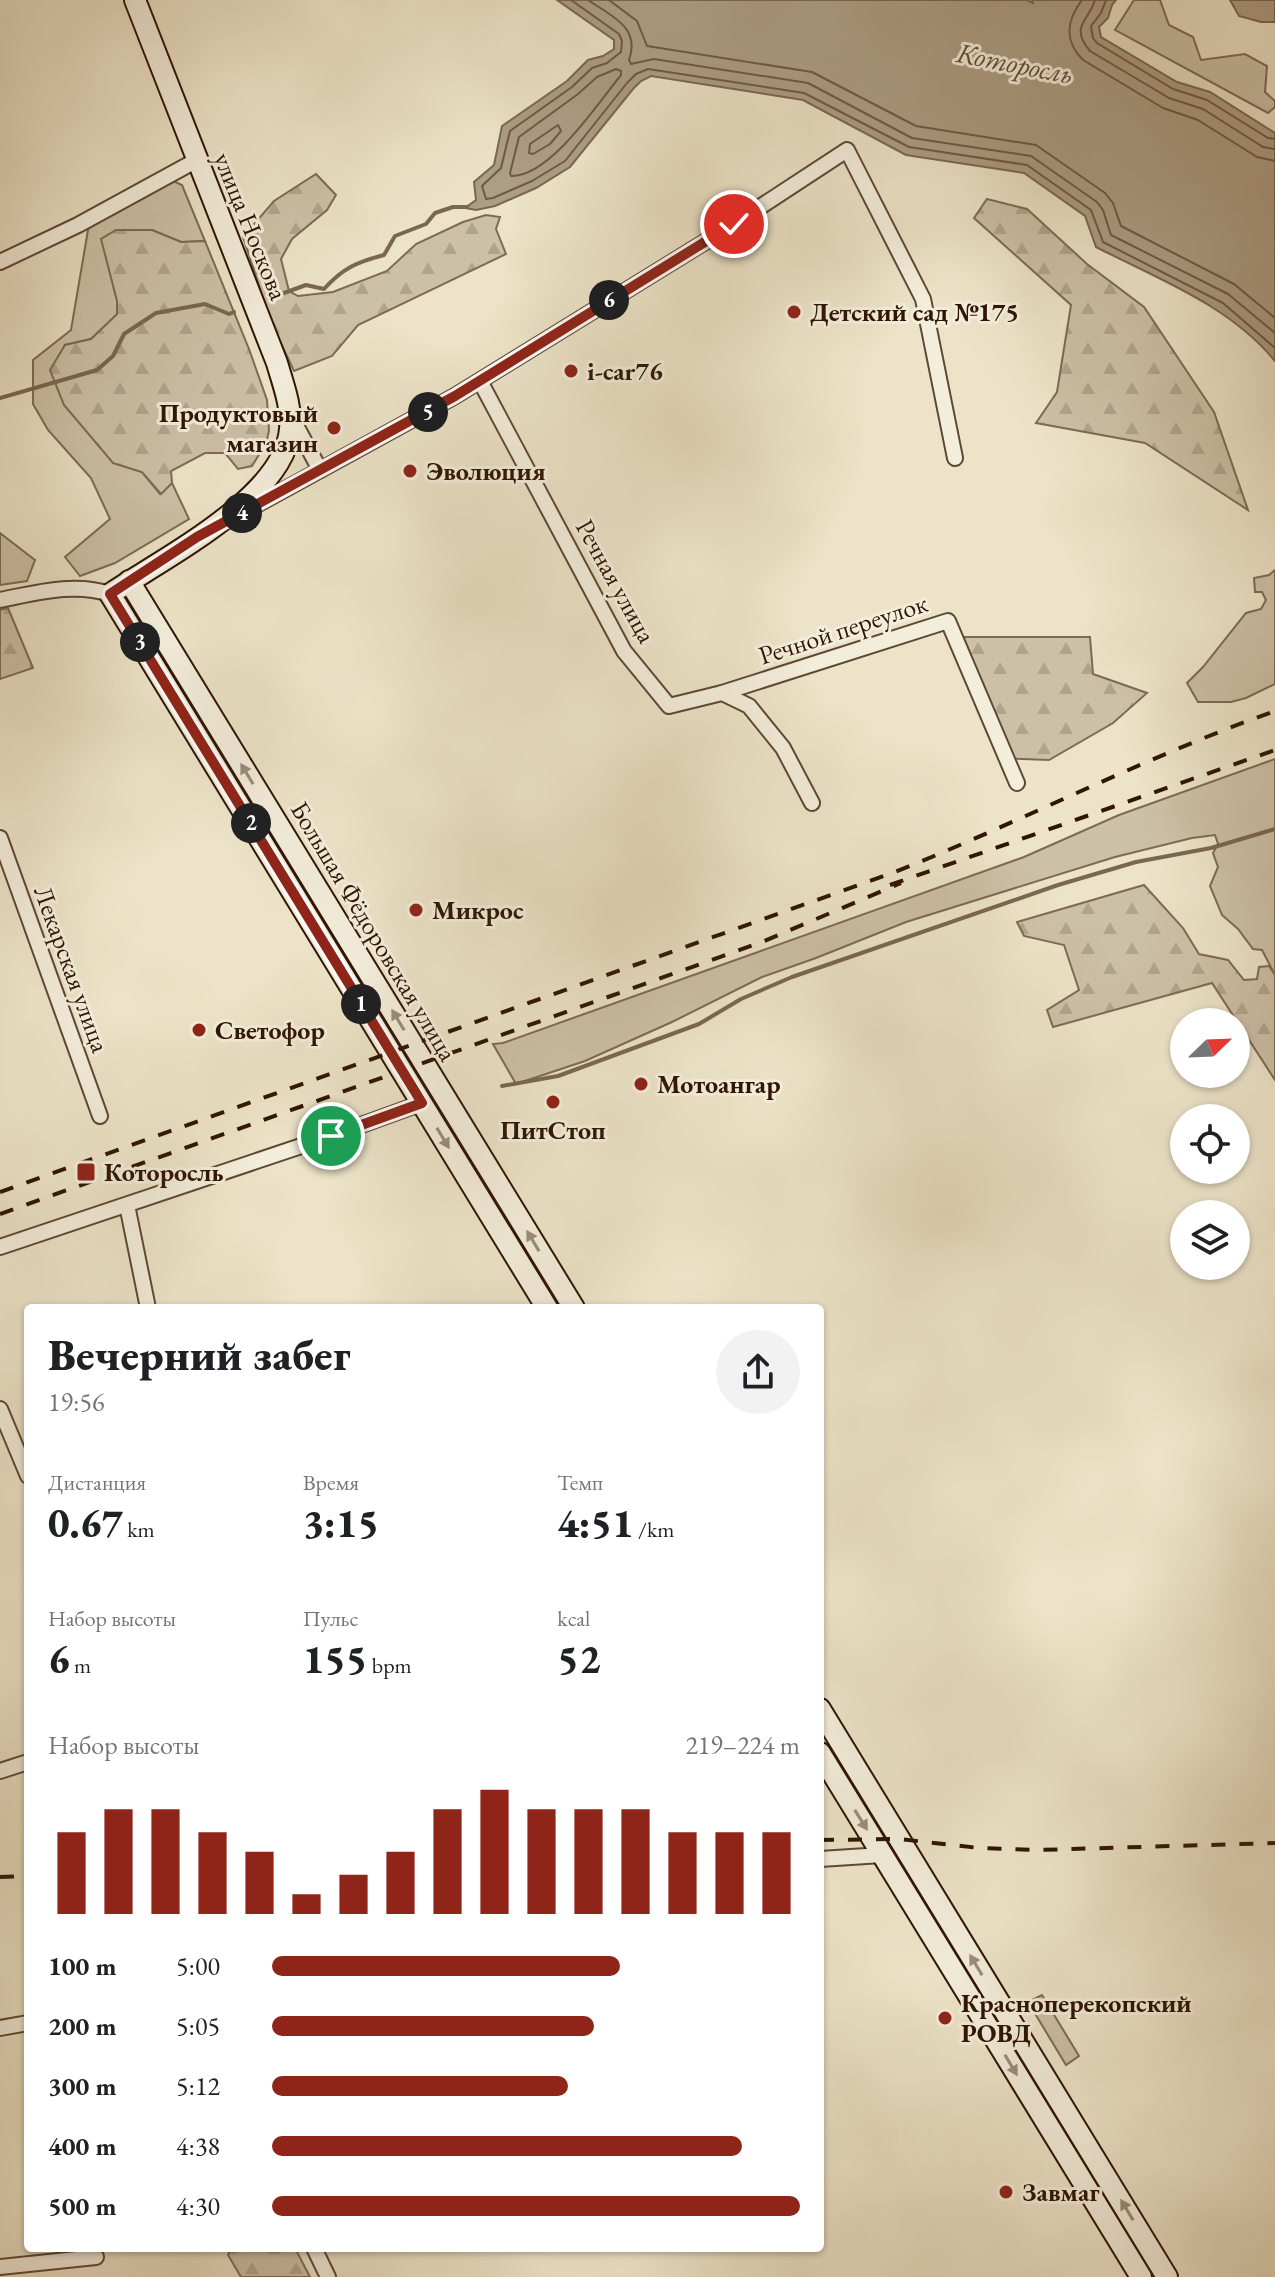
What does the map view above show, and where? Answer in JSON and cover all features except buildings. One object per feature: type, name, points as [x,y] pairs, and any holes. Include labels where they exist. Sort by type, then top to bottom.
[{"type":"main road","name":"улица Носкова","points":[[135,0],[277,363],[289,407]]},
{"type":"main road","points":[[110,594],[276,483],[291,428],[289,407]]},
{"type":"main road","name":"Большая Фёдоровская улица","points":[[129,581],[572,1304]]},
{"type":"main road","name":"Большая Фёдоровская улица","points":[[110,594],[545,1304]]},
{"type":"main road","points":[[824,1716],[1167,2277]]},
{"type":"main road","points":[[824,1760],[1141,2277]]},
{"type":"street","points":[[276,483],[320,470],[431,411],[734,224],[847,150],[923,299],[955,458]]},
{"type":"street","points":[[0,262],[78,225],[197,160]]},
{"type":"street","name":"Речная улица","points":[[480,381],[624,651],[669,706],[722,693]]},
{"type":"street","name":"улица Носкова","points":[[289,407],[293,421],[320,470]]},
{"type":"street","points":[[0,600],[67,588],[96,589],[110,594]]},
{"type":"street","name":"Речной переулок","points":[[722,693],[948,621],[1017,783]]},
{"type":"street","points":[[722,693],[749,706],[783,748],[812,803]]},
{"type":"street","name":"Лекарская улица","points":[[0,838],[100,1116]]},
{"type":"street","points":[[0,1247],[422,1103]]},
{"type":"street","points":[[127,1205],[147,1304]]},
{"type":"street","points":[[0,1409],[24,1466]]},
{"type":"street","points":[[0,1771],[24,1763]]},
{"type":"street","points":[[824,1859],[882,1855]]},
{"type":"street","points":[[0,2028],[24,2024]]},
{"type":"street","points":[[316,2252],[328,2277]]},
{"type":"street","points":[[0,2267],[96,2257]]},
{"type":"green space","points":[[1134,0],[1160,0],[1169,25],[1193,37],[1201,60],[1245,54],[1267,66],[1265,92],[1275,101],[1275,107],[1268,113],[1115,30]]},
{"type":"green space","points":[[316,174],[336,195],[327,210],[292,239],[281,259],[289,291],[298,296],[333,292],[387,271],[416,244],[486,215],[500,217],[496,229],[506,254],[358,325],[332,356],[294,371],[271,322],[243,237],[274,201]]},
{"type":"green space","points":[[173,181],[182,185],[205,241],[181,242],[152,230],[117,301],[118,314],[91,339],[65,345],[113,463],[142,472],[160,494],[172,483],[189,519],[115,563],[80,576],[65,557],[110,519],[91,478],[48,430],[33,404],[33,360],[71,330],[89,224]]},
{"type":"green space","points":[[987,199],[1027,209],[1087,264],[1144,307],[1214,412],[1248,510],[1145,443],[1036,423],[1057,392],[1071,305],[974,218]]},
{"type":"green space","points":[[116,230],[152,230],[181,242],[205,241],[267,400],[269,431],[266,443],[252,466],[238,469],[225,453],[205,453],[171,471],[172,483],[161,494],[142,472],[113,463],[64,405],[50,370],[65,345],[91,339],[117,314],[117,301],[101,239]]},
{"type":"green space","points":[[0,533],[35,560],[27,581],[0,585]]},
{"type":"green space","points":[[1275,570],[1275,684],[1231,702],[1198,702],[1187,683],[1246,613],[1261,609],[1266,600],[1262,592],[1255,592],[1254,578],[1269,575]]},
{"type":"green space","points":[[8,608],[33,668],[0,679],[0,610]]},
{"type":"green space","points":[[142,618],[551,1286],[546,1289],[137,621]]},
{"type":"green space","points":[[963,637],[1090,637],[1093,674],[1147,693],[1113,723],[1049,760],[999,758]]},
{"type":"green space","points":[[1275,759],[1275,975],[1262,950],[1253,949],[1222,915],[1210,886],[1218,867],[1213,853],[1218,844],[1215,835],[1115,857],[906,922],[762,977],[585,1061],[516,1084],[493,1044],[1024,857],[1119,815]]},
{"type":"green space","points":[[1144,885],[1183,928],[1199,954],[1228,960],[1244,980],[1257,979],[1259,967],[1269,966],[1275,975],[1275,1080],[1250,1042],[1250,1008],[1228,1008],[1212,983],[1053,1027],[1047,1010],[1079,990],[1064,945],[1024,936],[1017,922]]},
{"type":"green space","points":[[885,1843],[892,1843],[1034,2075],[1029,2078]]},
{"type":"green space","points":[[1042,1995],[1079,2056],[1066,2065],[1028,2002]]},
{"type":"green space","points":[[229,2252],[297,2252],[310,2277],[241,2277],[228,2255]]},
{"type":"water","points":[[557,0],[1027,0],[1033,3],[1032,0],[1116,0],[1108,18],[1099,27],[1101,37],[1177,82],[1210,92],[1275,133],[1275,361],[1257,341],[1214,309],[1168,282],[1096,247],[1085,216],[1024,173],[906,155],[803,100],[651,76],[633,89],[570,167],[536,188],[495,206],[476,210],[465,208],[476,200],[474,182],[494,165],[502,126],[567,81],[588,60],[614,49],[614,40]]},
{"type":"water","points":[[1230,0],[1275,0],[1275,22],[1239,16]]},
{"type":"waterway","points":[[273,297],[306,285],[324,289],[351,267],[384,255],[395,236],[426,224],[435,213],[453,207],[467,207]]},
{"type":"waterway","points":[[0,398],[97,370],[113,356],[124,334],[156,313],[205,304],[229,314],[234,312]]},
{"type":"waterway","points":[[502,1086],[558,1076],[699,1024],[741,999],[792,977],[1058,885],[1136,862],[1211,848],[1275,829]]},
{"type":"railway","points":[[0,1192],[895,872],[1179,748],[1275,711]]},
{"type":"railway","points":[[890,885],[1275,750]]},
{"type":"railway","points":[[0,1214],[762,942],[901,883]]},
{"type":"railway","points":[[824,1840],[899,1839],[979,1848],[1038,1850],[1275,1843]]},
{"type":"railway","points":[[0,1877],[24,1876]]},
{"type":"place","name":"Детский сад №175","points":[[794,312]]},
{"type":"place","name":"i-car76","points":[[571,371]]},
{"type":"place","name":"Продуктовый магазин","points":[[334,428]]},
{"type":"place","name":"Эволюция","points":[[410,471]]},
{"type":"place","name":"Микрос","points":[[416,910]]},
{"type":"place","name":"Светофор","points":[[199,1030]]},
{"type":"place","name":"Мотоангар","points":[[641,1084]]},
{"type":"place","name":"ПитСтоп","points":[[553,1102]]},
{"type":"place","name":"Которосль","points":[[86,1172]]},
{"type":"place","name":"Красноперекопский РОВД","points":[[945,2018]]},
{"type":"place","name":"Завмаг","points":[[1006,2192]]},
{"type":"route","points":[[331,1136],[422,1103],[110,594],[197,537],[431,411],[734,224]]}]
